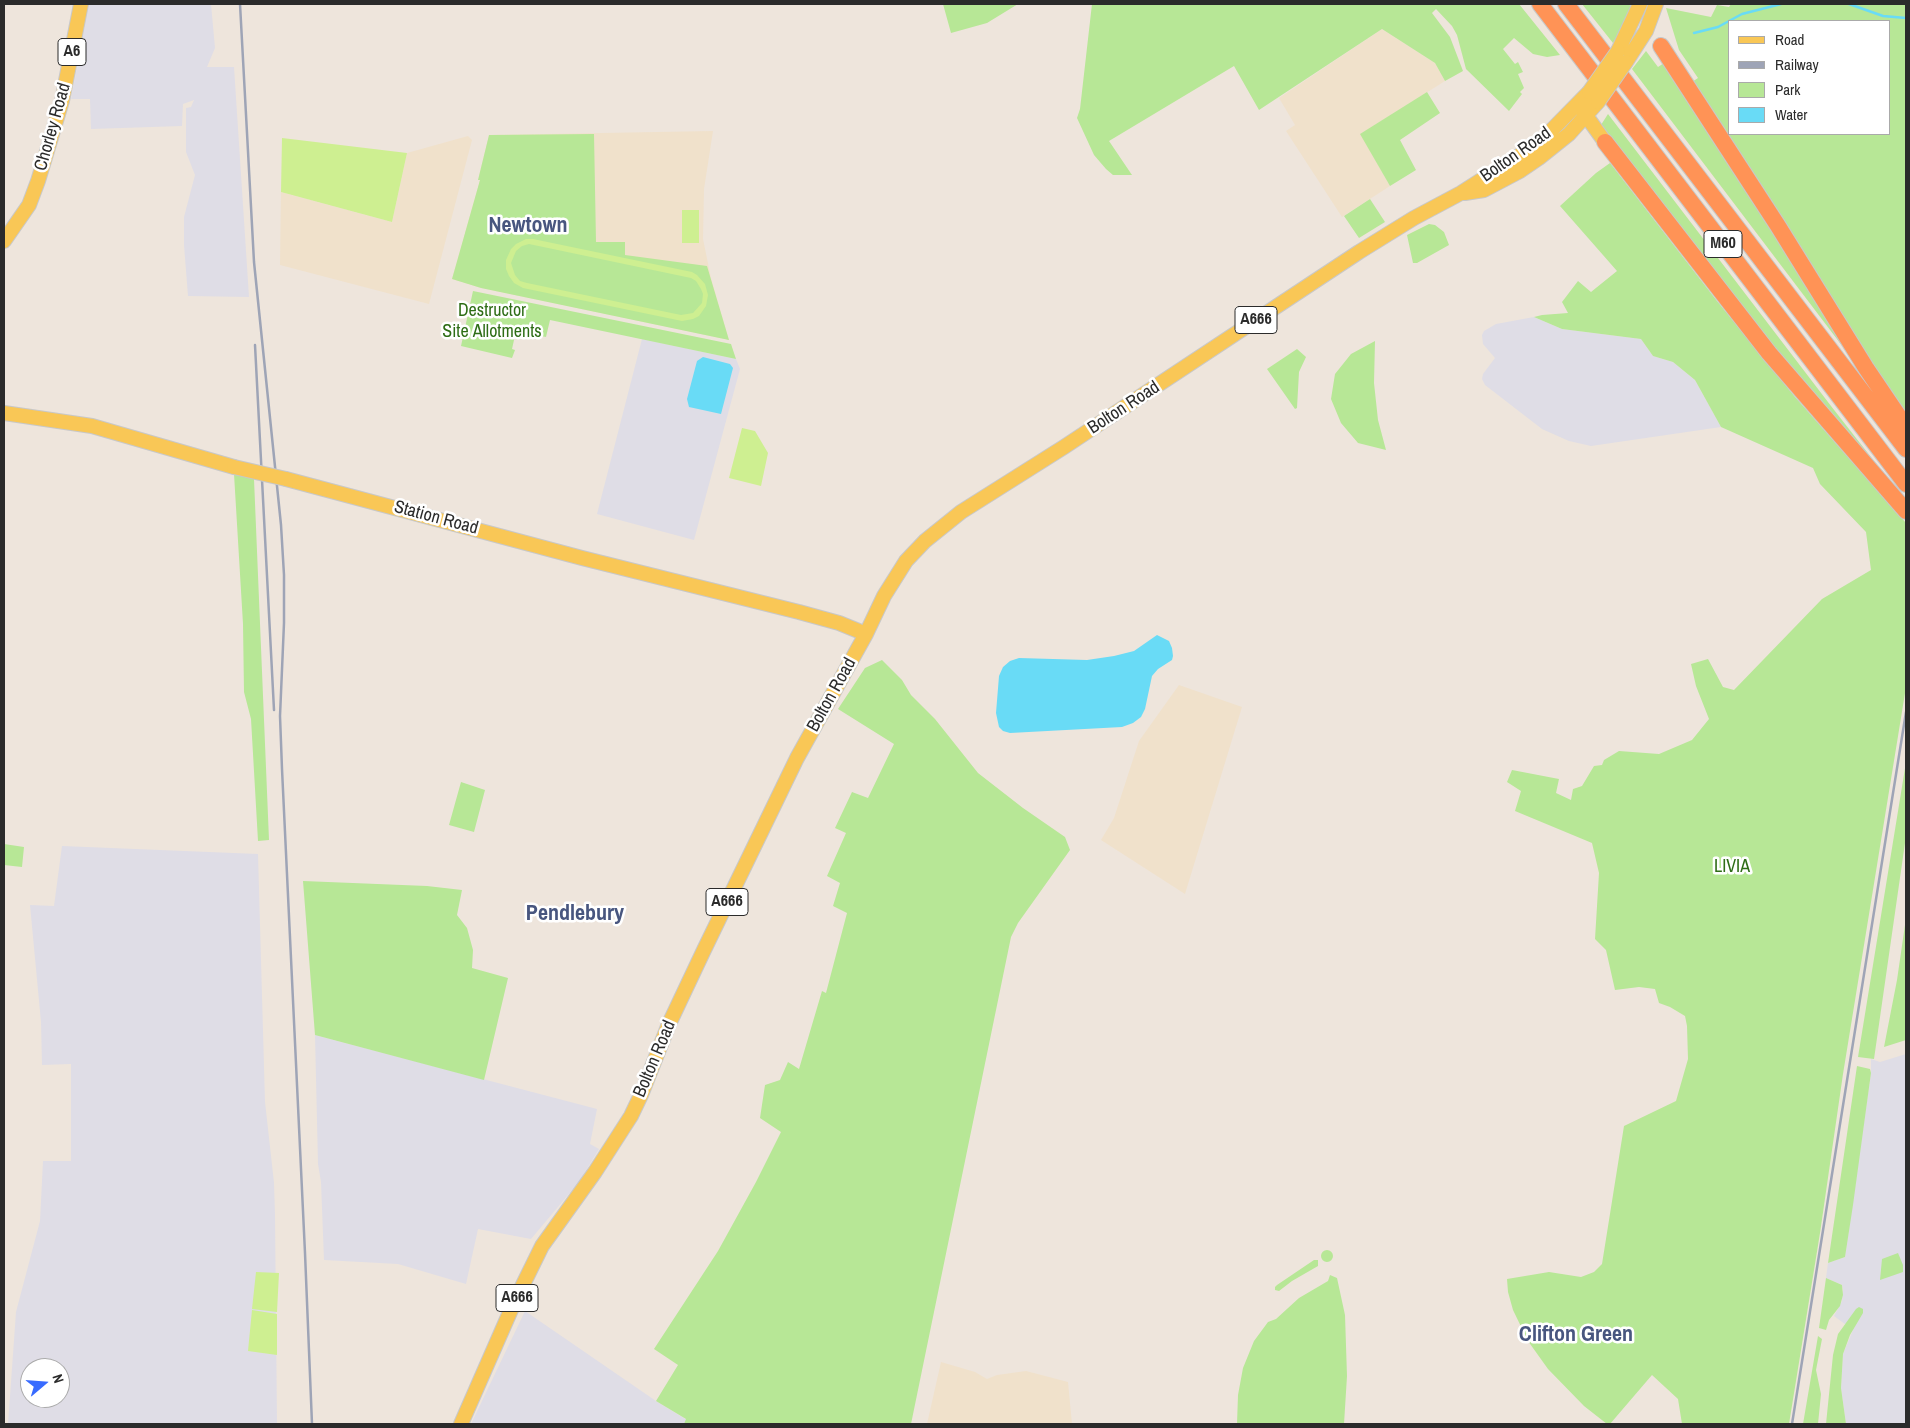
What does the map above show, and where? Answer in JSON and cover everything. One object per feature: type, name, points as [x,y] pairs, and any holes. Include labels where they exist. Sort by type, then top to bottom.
[{"type":"highway","name":"M60","points":[[1540,4],[1906,484]]},
{"type":"highway","name":"M60","points":[[1566,4],[1906,449]]},
{"type":"highway","points":[[1660,46],[1778,226],[1866,368],[1906,427]]},
{"type":"highway","name":"M60","points":[[1605,142],[1768,353],[1906,511]]},
{"type":"main road","name":"Chorley Road","points":[[4,241],[29,205],[38,181],[62,101],[81,4]]},
{"type":"main road","name":"A666","points":[[1622,56],[1625,38],[1640,4]]},
{"type":"main road","name":"A666","points":[[1590,98],[1622,56],[1646,31],[1656,4]]},
{"type":"main road","points":[[1625,38],[1646,31],[1660,46]]},
{"type":"main road","name":"Bolton Road","points":[[1461,193],[1484,190],[1520,171],[1553,148],[1586,117],[1590,98]]},
{"type":"main road","name":"Bolton Road","points":[[461,1424],[506,1320],[542,1246],[600,1165],[631,1116],[669,1024],[702,952],[797,758],[903,564],[925,541],[961,512],[1064,447],[1359,252],[1414,218],[1461,193],[1539,143],[1590,98]]},
{"type":"main road","points":[[1586,117],[1605,142]]},
{"type":"main road","points":[[1569,134],[1588,135],[1605,142]]},
{"type":"main road","name":"Station Road","points":[[4,413],[69,421],[92,426],[234,467],[286,479],[582,558],[799,612],[839,623],[866,634]]},
{"type":"shaded area","points":[[89,4],[211,4],[215,48],[207,67],[234,67],[249,297],[188,296],[184,217],[195,175],[186,152],[186,108],[191,107],[194,100],[183,104],[182,126],[91,129],[90,99],[71,99]]},
{"type":"shaded area","points":[[1382,29],[1435,63],[1445,81],[1361,134],[1390,186],[1342,217],[1286,131],[1295,125],[1279,98]]},
{"type":"shaded area","points":[[713,131],[704,189],[703,239],[711,278],[729,340],[481,288],[452,279],[480,180],[478,180],[489,135]]},
{"type":"shaded area","points":[[468,136],[472,140],[429,304],[280,265],[281,192],[392,222],[407,153]]},
{"type":"shaded area","points":[[1534,317],[1562,329],[1641,339],[1653,356],[1673,362],[1695,380],[1721,427],[1591,446],[1569,441],[1542,429],[1485,385],[1482,379],[1483,374],[1495,358],[1483,344],[1482,335],[1484,331],[1496,324]]},
{"type":"shaded area","points":[[642,339],[736,359],[740,369],[694,540],[597,514]]},
{"type":"shaded area","points":[[1179,685],[1242,707],[1185,894],[1101,840],[1114,818],[1139,741]]},
{"type":"shaded area","points":[[62,846],[258,854],[265,1102],[274,1183],[277,1424],[8,1424],[16,1312],[40,1221],[43,1161],[71,1161],[71,1064],[42,1065],[41,1022],[30,905],[54,906]]},
{"type":"shaded area","points":[[315,1035],[597,1109],[590,1144],[599,1149],[579,1182],[531,1239],[478,1229],[466,1284],[398,1264],[324,1260],[321,1182],[318,1164]]},
{"type":"shaded area","points":[[1906,1054],[1906,1424],[1846,1424],[1841,1388],[1843,1354],[1853,1330],[1834,1316],[1842,1301],[1843,1290],[1842,1285],[1826,1278],[1828,1263],[1845,1257],[1871,1073],[1871,1059],[1880,1062]]},
{"type":"shaded area","points":[[525,1311],[656,1401],[687,1420],[684,1424],[471,1424]]},
{"type":"shaded area","points":[[941,1362],[975,1372],[987,1379],[997,1375],[1026,1371],[1068,1382],[1072,1424],[927,1424]]},
{"type":"green space","points":[[943,4],[1018,4],[987,23],[951,33]]},
{"type":"green space","points":[[1092,4],[1519,4],[1560,55],[1547,57],[1533,54],[1514,38],[1503,49],[1515,64],[1518,62],[1523,72],[1518,74],[1524,88],[1520,92],[1522,94],[1509,111],[1466,69],[1457,35],[1452,26],[1436,9],[1432,13],[1450,37],[1463,71],[1445,81],[1435,63],[1382,29],[1259,110],[1234,66],[1109,141],[1132,175],[1113,175],[1094,155],[1077,118],[1080,109]]},
{"type":"green space","points":[[1582,4],[1627,4],[1634,7],[1613,43]]},
{"type":"green space","points":[[1731,4],[1906,4],[1906,417],[1692,82],[1698,78],[1679,50],[1666,8],[1711,17],[1717,5],[1729,7]]},
{"type":"green space","points":[[1646,51],[1658,67],[1664,63],[1865,376],[1632,69]]},
{"type":"green space","points":[[1427,92],[1440,113],[1400,140],[1416,170],[1390,186],[1360,134]]},
{"type":"green space","points":[[1608,114],[1906,502],[1826,413],[1599,128]]},
{"type":"green space","points":[[594,134],[596,242],[625,242],[625,255],[707,266],[729,340],[481,288],[452,279],[480,180],[478,180],[489,135]]},
{"type":"green space","points":[[282,138],[407,153],[392,222],[281,192]]},
{"type":"green space","name":"LIVIA","points":[[1610,163],[1717,301],[1795,397],[1906,523],[1906,687],[1843,1074],[1820,1233],[1789,1424],[1682,1424],[1678,1399],[1652,1375],[1610,1424],[1607,1424],[1584,1406],[1548,1369],[1528,1341],[1513,1310],[1508,1292],[1507,1279],[1549,1272],[1581,1277],[1594,1272],[1602,1264],[1624,1126],[1676,1101],[1688,1059],[1685,1016],[1659,1003],[1655,989],[1639,987],[1615,990],[1606,950],[1595,939],[1599,873],[1592,843],[1515,811],[1521,791],[1507,782],[1512,770],[1559,779],[1556,793],[1571,800],[1573,789],[1582,786],[1594,766],[1602,765],[1604,760],[1619,751],[1659,754],[1692,740],[1709,719],[1696,686],[1691,664],[1708,659],[1723,687],[1734,690],[1822,599],[1871,570],[1866,532],[1820,484],[1813,468],[1721,427],[1695,380],[1673,362],[1653,356],[1641,339],[1562,329],[1534,317],[1568,313],[1562,302],[1578,281],[1591,292],[1617,271],[1560,206],[1596,173]]},
{"type":"green space","points":[[1370,199],[1385,222],[1359,238],[1344,216]]},
{"type":"green space","points":[[682,210],[699,210],[699,243],[682,243]]},
{"type":"green space","points":[[1429,224],[1435,225],[1444,232],[1449,245],[1417,263],[1413,263],[1407,235]]},
{"type":"green space","points":[[526,239],[692,272],[705,284],[708,295],[706,306],[699,316],[682,321],[523,288],[514,283],[509,276],[506,269],[506,260],[511,249]],"holes":[[[529,244],[691,278],[696,281],[701,289],[703,294],[702,303],[693,313],[681,315],[520,281],[515,275],[511,263],[516,251],[522,246]]]},
{"type":"green space","name":"Destructor Site Allotments","points":[[473,291],[731,344],[736,359],[550,320],[546,337],[516,331],[512,349],[515,350],[512,358],[461,346]]},
{"type":"green space","points":[[1375,341],[1374,383],[1378,420],[1386,450],[1358,443],[1341,423],[1331,399],[1335,374],[1351,354]]},
{"type":"green space","points":[[1297,349],[1306,357],[1299,372],[1297,408],[1295,409],[1267,369]]},
{"type":"green space","points":[[742,428],[755,431],[768,453],[761,486],[729,478]]},
{"type":"green space","points":[[234,474],[254,479],[269,840],[258,841],[251,719],[244,692],[243,624]]},
{"type":"green space","points":[[882,660],[902,680],[911,695],[935,719],[978,773],[1023,808],[1065,837],[1070,850],[1018,923],[1011,937],[911,1424],[684,1424],[686,1419],[656,1401],[678,1365],[654,1349],[718,1251],[781,1132],[760,1118],[765,1085],[780,1080],[788,1062],[799,1069],[822,991],[826,993],[847,913],[833,906],[840,883],[827,876],[846,833],[835,828],[852,792],[868,798],[894,744],[838,709],[865,668]]},
{"type":"green space","points":[[1906,762],[1906,836],[1874,1059],[1858,1057]]},
{"type":"green space","points":[[461,782],[485,790],[474,832],[449,825]]},
{"type":"green space","points":[[4,844],[24,847],[22,867],[4,865]]},
{"type":"green space","points":[[303,881],[427,886],[462,890],[457,915],[467,928],[473,950],[472,968],[508,978],[484,1080],[315,1035]]},
{"type":"green space","points":[[1906,918],[1906,1040],[1884,1047],[1897,980]]},
{"type":"green space","points":[[1857,1066],[1870,1069],[1871,1073],[1853,1205],[1845,1257],[1828,1263]]},
{"type":"green space","points":[[1325,1250],[1329,1250],[1333,1256],[1329,1262],[1325,1262],[1321,1258],[1321,1254]]},
{"type":"green space","points":[[1898,1253],[1903,1265],[1903,1272],[1880,1280],[1882,1259]]},
{"type":"green space","points":[[1314,1260],[1318,1260],[1318,1266],[1279,1291],[1275,1290],[1277,1285]]},
{"type":"green space","points":[[256,1272],[279,1273],[277,1312],[252,1309]]},
{"type":"green space","points":[[1330,1275],[1337,1278],[1345,1315],[1347,1376],[1344,1424],[1237,1424],[1238,1395],[1243,1368],[1254,1341],[1268,1322],[1276,1319],[1299,1298],[1328,1281]]},
{"type":"green space","points":[[1826,1278],[1842,1285],[1843,1295],[1840,1306],[1829,1320],[1826,1330],[1819,1328]]},
{"type":"green space","points":[[1859,1307],[1863,1309],[1863,1313],[1850,1335],[1843,1354],[1841,1388],[1846,1424],[1826,1424],[1833,1355],[1838,1334]]},
{"type":"green space","points":[[252,1310],[277,1314],[277,1355],[248,1351]]},
{"type":"green space","points":[[1818,1336],[1822,1339],[1816,1370],[1821,1394],[1818,1424],[1803,1424]]},
{"type":"water","points":[[703,357],[730,364],[733,368],[721,414],[689,407],[687,399],[697,361]]},
{"type":"water","points":[[1157,635],[1169,641],[1172,648],[1172,660],[1158,669],[1152,676],[1145,709],[1141,717],[1133,723],[1122,727],[1010,733],[1003,731],[999,727],[996,713],[999,676],[1003,667],[1010,661],[1019,658],[1087,660],[1114,656],[1134,651]]},
{"type":"waterway","points":[[1731,20],[1742,14],[1781,4]]},
{"type":"waterway","points":[[1849,4],[1883,16],[1906,18]]},
{"type":"waterway","points":[[1694,33],[1718,27],[1728,22]]},
{"type":"railway","points":[[240,4],[254,262],[281,525],[284,575],[280,716],[312,1424]]},
{"type":"railway","points":[[255,345],[274,710]]},
{"type":"railway","points":[[1792,1424],[1906,712]]},
{"type":"district","name":"Newtown","points":[[528,226]]},
{"type":"district","name":"Pendlebury","points":[[575,914]]},
{"type":"district","name":"Clifton Green","points":[[1576,1335]]}]
